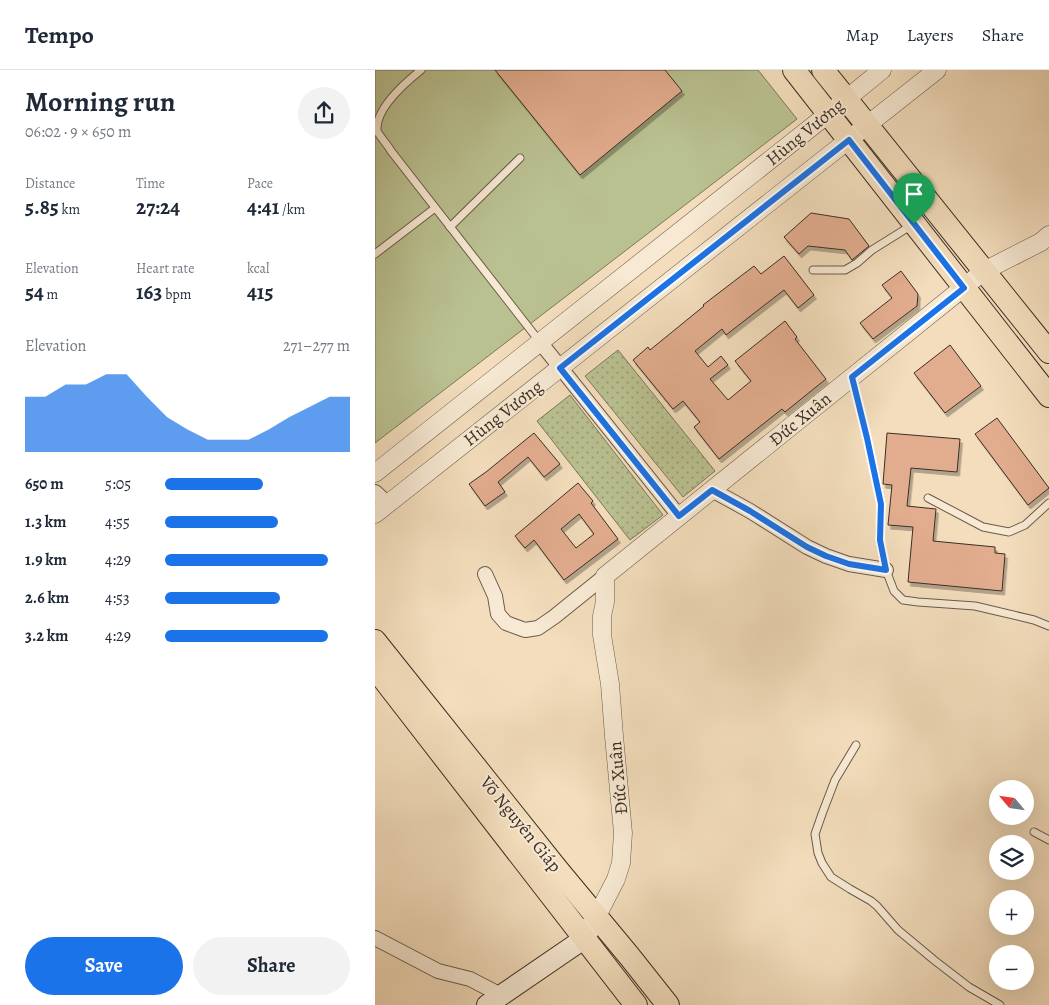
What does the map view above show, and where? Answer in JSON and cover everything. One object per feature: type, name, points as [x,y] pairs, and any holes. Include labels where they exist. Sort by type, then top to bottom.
[{"type":"main road","points":[[793,70],[1049,396]]},
{"type":"main road","points":[[823,70],[1049,352]]},
{"type":"main road","name":"Võ Nguyên Giáp","points":[[375,641],[668,1005]]},
{"type":"main road","name":"Võ Nguyên Giáp","points":[[375,668],[636,1005]]},
{"type":"main road","points":[[494,1000],[585,938],[597,916]]},
{"type":"street","name":"Hùng Vương","points":[[375,473],[882,70]]},
{"type":"street","name":"Hùng Vương","points":[[381,509],[937,70]]},
{"type":"street","name":"Đức Xuân","points":[[485,574],[495,596],[498,614],[506,623],[525,630],[537,628],[554,618],[984,271],[1041,242],[1049,235]]},
{"type":"street","points":[[539,342],[679,516]]},
{"type":"street","points":[[712,490],[750,511],[807,547],[826,556],[849,564],[886,570]]},
{"type":"street","points":[[375,492],[381,509]]},
{"type":"street","name":"Đức Xuân","points":[[597,916],[616,878],[621,863],[623,833],[610,684],[603,635],[602,616],[605,602],[605,576]]},
{"type":"street","points":[[375,938],[438,971],[470,980],[494,1000]]},
{"type":"lane","points":[[421,70],[390,95],[377,115],[377,130],[391,151],[539,342]]},
{"type":"lane","points":[[450,227],[519,158]]},
{"type":"lane","points":[[375,254],[435,208]]},
{"type":"lane","points":[[813,270],[845,270],[857,263],[872,250],[914,224]]},
{"type":"lane","points":[[852,377],[881,504],[880,540],[886,570],[894,591],[903,600],[975,606],[1034,620],[1049,626]]},
{"type":"lane","points":[[928,498],[983,527],[1009,532],[1025,525],[1049,503]]},
{"type":"lane","points":[[856,745],[835,780],[815,834],[818,853],[822,863],[831,877],[871,901],[898,930],[934,960],[969,987],[1000,1005]]},
{"type":"lane","points":[[1034,832],[1049,840]]},
{"type":"green space","points":[[375,70],[758,70],[797,119],[375,443]]},
{"type":"green space","points":[[618,350],[715,471],[683,497],[585,376]]},
{"type":"green space","points":[[570,395],[663,515],[630,540],[537,421]]},
{"type":"building","points":[[495,70],[665,70],[682,91],[580,175]]},
{"type":"building","points":[[811,213],[849,219],[869,246],[852,260],[845,250],[808,246],[799,254],[784,237]]},
{"type":"building","points":[[784,256],[814,295],[798,308],[784,290],[726,335],[722,329],[695,351],[708,367],[721,356],[728,365],[710,379],[728,400],[751,381],[735,361],[785,321],[797,337],[795,339],[826,379],[785,412],[782,409],[719,459],[694,427],[700,422],[683,401],[673,409],[633,360],[648,347],[650,350],[703,305],[754,266],[761,274]]},
{"type":"building","points":[[901,271],[918,294],[917,306],[873,339],[860,323],[892,298],[882,285]]},
{"type":"building","points":[[950,345],[981,386],[945,413],[914,373]]},
{"type":"building","points":[[997,418],[1049,488],[1028,505],[975,434]]},
{"type":"building","points":[[534,433],[560,464],[544,477],[528,457],[498,482],[505,492],[485,506],[469,484]]},
{"type":"building","points":[[887,433],[960,439],[957,472],[911,468],[907,506],[936,509],[933,541],[995,547],[995,553],[1005,554],[1002,591],[908,582],[913,527],[888,525],[892,485],[883,484]]},
{"type":"building","points":[[578,483],[593,501],[591,503],[618,539],[564,580],[534,540],[525,548],[515,536]],"holes":[[[579,514],[594,534],[576,548],[561,529]]]},
{"type":"route","points":[[849,140],[914,224],[964,288],[852,377],[881,504],[880,540],[886,570],[849,564],[826,556],[807,547],[750,511],[712,490],[679,516],[560,368],[849,140]]}]
